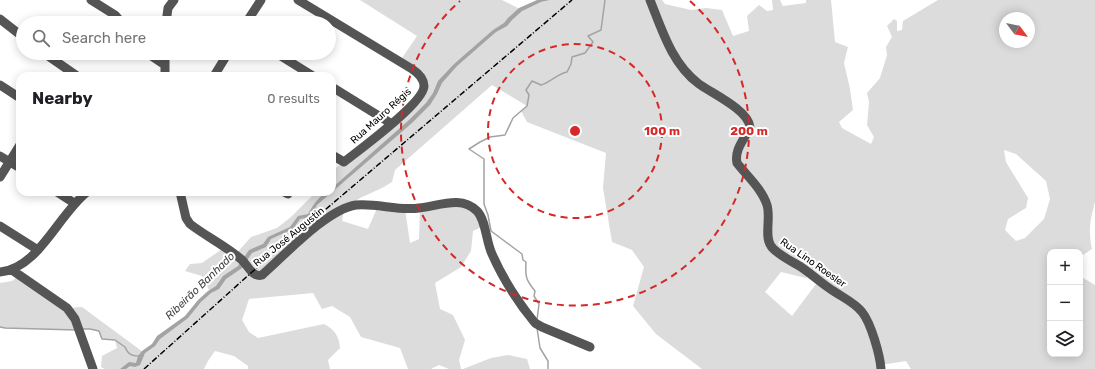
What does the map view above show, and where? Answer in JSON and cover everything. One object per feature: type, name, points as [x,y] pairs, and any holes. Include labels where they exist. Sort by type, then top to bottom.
[{"type":"street","points":[[92,0],[116,16]]},
{"type":"street","points":[[167,0],[174,0]]},
{"type":"street","points":[[167,16],[170,4],[174,0]]},
{"type":"street","points":[[251,16],[261,0]]},
{"type":"street","name":"Rua Mauro Régis","points":[[298,0],[324,16]]},
{"type":"street","name":"Rua Lino Roesler","points":[[650,0],[666,41],[684,70],[698,84],[734,107],[748,120],[750,127],[736,152],[737,163],[760,192],[767,204],[769,220],[768,241],[770,246],[850,301],[862,312],[879,355],[881,369]]},
{"type":"street","points":[[0,19],[16,32]]},
{"type":"street","name":"Rua Mauro Régis","points":[[336,23],[412,69],[420,75],[423,81],[421,96],[392,124],[344,162],[336,157]]},
{"type":"street","points":[[54,60],[71,72]]},
{"type":"street","points":[[158,60],[165,65]]},
{"type":"street","points":[[165,60],[165,72]]},
{"type":"street","points":[[216,72],[224,60]]},
{"type":"street","points":[[288,60],[307,72]]},
{"type":"street","points":[[0,85],[16,95]]},
{"type":"street","points":[[336,89],[392,124]]},
{"type":"street","points":[[0,177],[16,152]]},
{"type":"street","points":[[0,156],[16,166]]},
{"type":"street","points":[[63,196],[74,203]]},
{"type":"street","points":[[0,272],[12,270],[24,263],[38,250],[74,203],[82,196]]},
{"type":"street","name":"Rua José Augustin","points":[[181,196],[188,221],[195,228],[243,261],[258,277],[319,225],[337,212],[349,207],[367,205],[413,209],[452,202],[462,203],[480,214],[491,252],[503,279],[535,323],[590,347]]},
{"type":"street","points":[[0,226],[38,250]]},
{"type":"street","points":[[12,270],[67,308],[75,319],[93,369]]},
{"type":"shaded area","points":[[360,0],[502,0],[522,10],[550,0],[662,0],[665,4],[691,10],[706,8],[722,10],[733,36],[749,31],[747,16],[759,5],[767,11],[773,10],[772,0],[780,0],[783,6],[806,3],[806,0],[831,0],[835,42],[848,47],[844,63],[853,110],[839,122],[842,128],[871,144],[874,137],[867,125],[869,102],[867,93],[880,78],[887,55],[886,47],[892,37],[887,26],[894,19],[897,21],[897,31],[902,30],[903,21],[938,0],[1095,0],[1095,202],[1090,226],[1092,249],[1083,255],[1083,249],[1047,249],[1047,357],[1083,357],[1083,278],[1095,285],[1095,369],[911,369],[906,361],[881,365],[879,369],[702,369],[656,334],[633,306],[644,267],[632,250],[612,242],[603,188],[606,153],[527,122],[521,111],[527,106],[492,85],[395,170],[392,182],[360,198],[344,209],[342,221],[368,229],[378,206],[405,209],[410,243],[419,239],[420,208],[470,206],[484,226],[473,231],[471,251],[461,267],[435,283],[440,309],[453,315],[465,340],[459,360],[461,369],[449,369],[439,365],[431,369],[408,369],[400,348],[361,337],[350,317],[332,306],[322,309],[313,293],[249,299],[242,320],[249,332],[258,338],[324,324],[336,334],[340,348],[328,360],[330,369],[248,369],[248,366],[234,356],[215,351],[204,369],[105,369],[101,367],[102,356],[117,348],[115,340],[102,339],[98,331],[90,329],[77,330],[0,327],[0,283],[12,281],[20,275],[67,308],[82,307],[143,352],[187,317],[210,292],[202,276],[185,271],[190,264],[202,263],[225,247],[235,255],[251,237],[277,228],[291,217],[312,196],[336,196],[336,168],[392,124],[424,85],[400,61],[417,36]],"holes":[[[1004,150],[1016,154],[1046,181],[1050,199],[1044,219],[1025,238],[1016,241],[1005,230],[1008,219],[1026,208],[1028,198],[1006,162]],[[781,272],[806,278],[810,273],[819,280],[792,316],[765,292]]]},
{"type":"shaded area","points":[[537,0],[550,0],[541,2],[522,11],[507,26],[496,32],[457,66],[442,83],[430,105],[412,123],[336,189],[336,184],[426,103],[433,93],[438,81],[454,64],[493,30],[504,23],[519,8]]},
{"type":"shaded area","points":[[327,196],[317,205],[311,217],[300,219],[293,229],[271,239],[266,247],[252,253],[242,268],[226,279],[219,289],[211,293],[201,302],[188,318],[160,339],[155,346],[145,353],[140,365],[120,369],[129,362],[136,363],[138,356],[152,344],[157,336],[185,316],[198,300],[216,286],[223,276],[238,266],[249,250],[263,244],[268,237],[290,227],[298,216],[308,214],[321,197]]},
{"type":"shaded area","points":[[508,355],[527,359],[530,369],[463,369],[491,358]]},
{"type":"waterway","points":[[537,320],[539,304],[534,296],[535,291],[527,278],[526,262],[523,260],[522,254],[491,231],[484,204],[484,159],[469,149],[490,137],[505,135],[513,118],[527,106],[529,95],[526,90],[532,81],[541,85],[560,74],[567,72],[571,64],[572,57],[585,53],[593,42],[588,36],[601,30],[605,0]]},
{"type":"waterway","points":[[0,327],[76,330]]},
{"type":"waterway","points":[[537,328],[540,348],[548,361],[548,369]]},
{"type":"waterway","points":[[81,329],[99,331],[102,339],[115,340],[125,347],[130,354],[139,356]]},
{"type":"railway","points":[[144,369],[252,272],[572,0]]},
{"type":"water label","name":"Ribeirão Banhado","points":[[200,286]]}]
